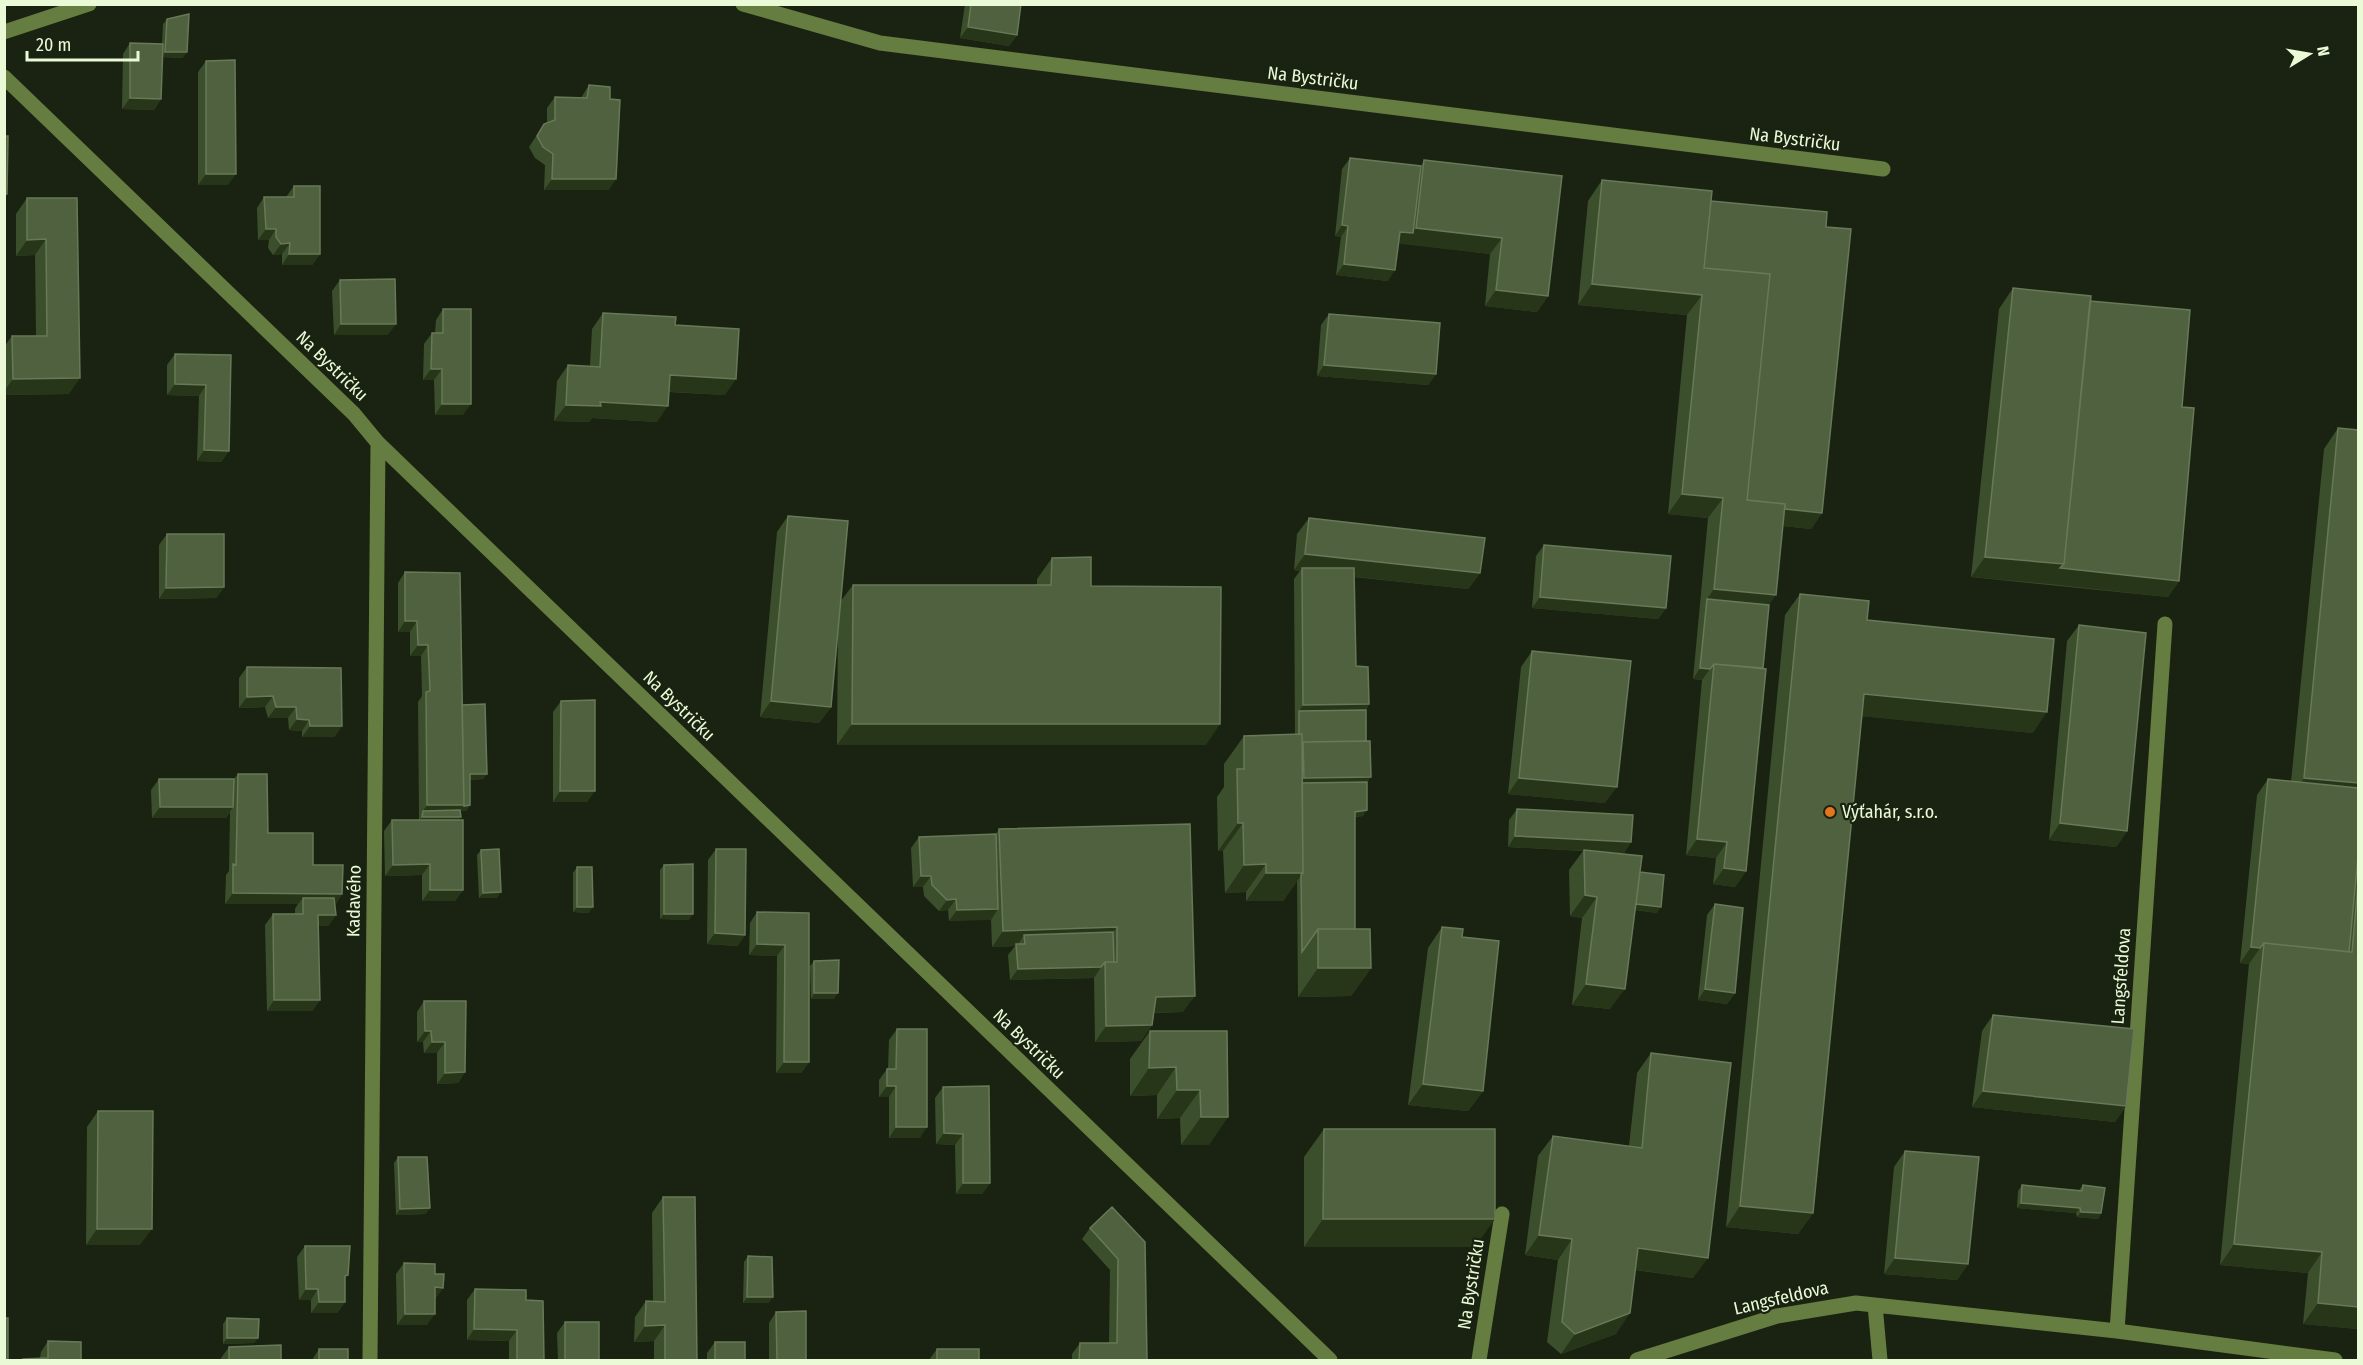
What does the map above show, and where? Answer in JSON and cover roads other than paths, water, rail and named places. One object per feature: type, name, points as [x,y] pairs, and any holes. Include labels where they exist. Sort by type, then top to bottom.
[{"type":"street","points":[[4,32],[89,4]]},
{"type":"street","name":"Na Bystričku","points":[[742,4],[880,43],[1883,169]]},
{"type":"street","name":"Na Bystričku","points":[[4,77],[354,414],[378,443],[1330,1360]]},
{"type":"street","name":"Kadavého","points":[[370,1360],[378,443]]},
{"type":"street","name":"Langsfeldova","points":[[2117,1331],[2165,624]]},
{"type":"street","name":"Na Bystričku","points":[[1479,1360],[1502,1215]]},
{"type":"street","name":"Langsfeldova","points":[[1637,1360],[1686,1342],[1777,1316],[1856,1303],[2117,1331],[2335,1360]]},
{"type":"street","points":[[1875,1305],[1880,1360]]},
{"type":"place","name":"Výťahár, s.r.o.","points":[[1830,812]]}]
